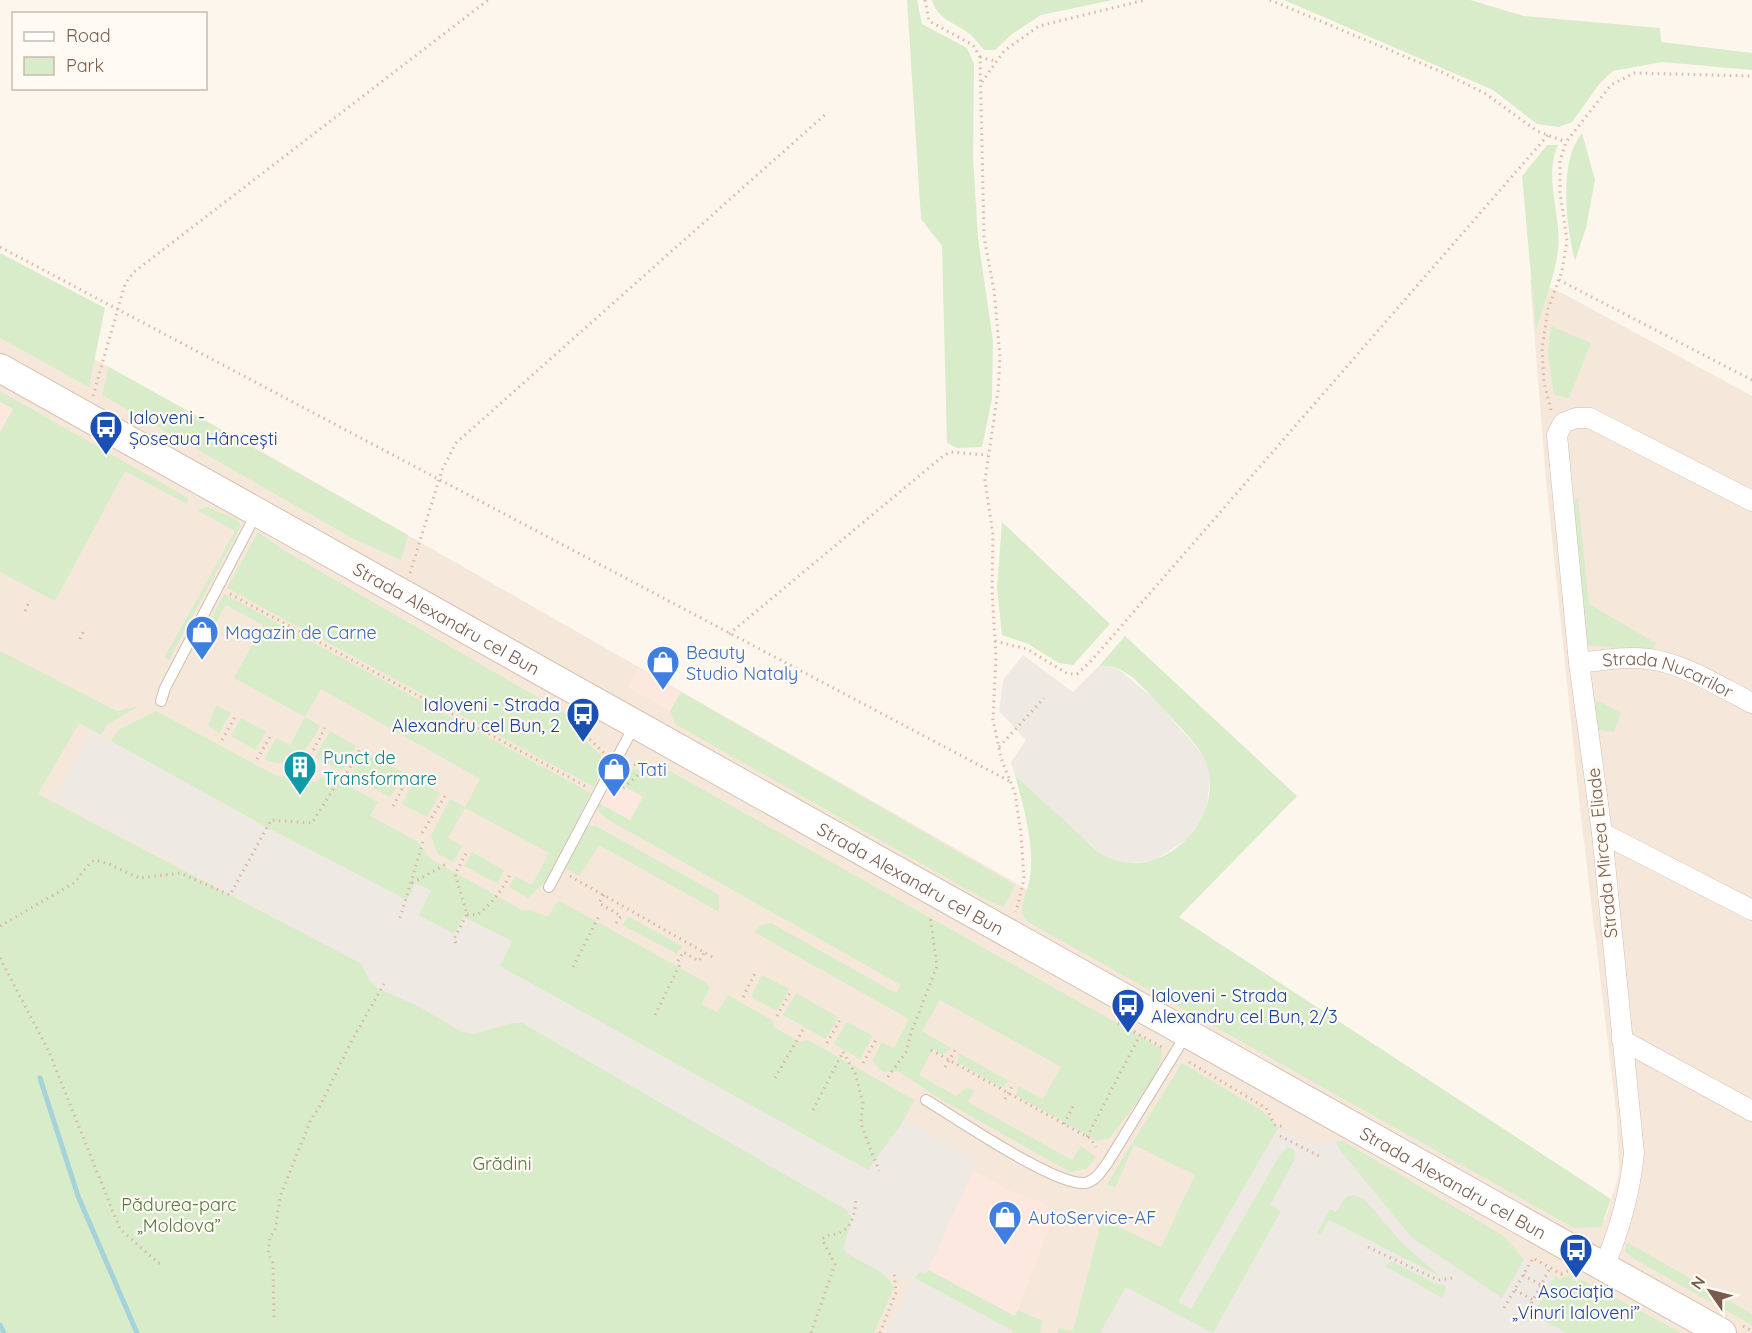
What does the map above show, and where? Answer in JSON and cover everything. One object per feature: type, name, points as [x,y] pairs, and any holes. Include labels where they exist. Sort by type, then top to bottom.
[{"type":"main road","name":"Strada Alexandru cel Bun","points":[[0,369],[1722,1333]]},
{"type":"street","points":[[1557,435],[1563,423],[1576,418],[1590,418],[1752,501]]},
{"type":"street","name":"Strada Mircea Eliade","points":[[1557,435],[1579,663],[1602,833],[1635,1153],[1631,1187],[1620,1228],[1604,1267]]},
{"type":"street","name":"Strada Nucarilor","points":[[1579,663],[1620,658],[1650,659],[1692,672],[1752,703]]},
{"type":"street","points":[[1602,833],[1752,910]]},
{"type":"street","points":[[1622,1040],[1752,1111]]},
{"type":"lane","points":[[160,701],[256,514]]},
{"type":"lane","points":[[549,887],[636,723]]},
{"type":"lane","points":[[926,1100],[1035,1164],[1066,1179],[1088,1183],[1096,1178],[1113,1155],[1187,1032]]},
{"type":"path","points":[[86,418],[125,284],[134,272],[488,0]]},
{"type":"path","points":[[925,0],[929,21],[973,45],[980,57],[984,237],[994,290],[1000,357],[998,391],[986,480],[993,535],[992,590],[995,640],[993,720],[999,747],[1015,793],[1024,856],[1024,879],[1016,908],[1014,935]]},
{"type":"path","points":[[981,84],[1004,51],[1039,26],[1145,0]]},
{"type":"path","points":[[1270,0],[1442,72],[1486,94],[1520,121],[1566,142]]},
{"type":"path","points":[[980,57],[995,61]]},
{"type":"path","points":[[1557,435],[1544,382],[1542,349],[1548,309],[1559,280],[1567,241],[1560,192],[1560,161],[1566,142],[1611,85],[1634,73],[1752,76]]},
{"type":"path","points":[[403,595],[439,480],[456,443],[828,112]]},
{"type":"path","points":[[995,640],[1027,649],[1068,674],[1077,674],[1091,661],[1548,135]]},
{"type":"path","points":[[0,247],[1011,782]]},
{"type":"path","points":[[1559,280],[1752,381]]},
{"type":"path","points":[[729,634],[943,456],[950,452],[988,456]]},
{"type":"path","points":[[218,587],[598,793]]},
{"type":"path","points":[[25,611],[30,600]]},
{"type":"path","points":[[80,639],[85,628]]},
{"type":"path","points":[[999,747],[1044,698]]},
{"type":"path","points":[[222,740],[236,716]]},
{"type":"path","points":[[306,766],[325,728]]},
{"type":"path","points":[[256,759],[272,735]]},
{"type":"path","points":[[0,926],[74,883],[90,862],[95,860],[109,864],[139,879],[180,873],[230,895],[271,820],[312,822],[361,748]]},
{"type":"path","points":[[614,762],[670,768]]},
{"type":"path","points":[[623,788],[646,767]]},
{"type":"path","points":[[393,806],[409,776]]},
{"type":"path","points":[[422,833],[445,796]]},
{"type":"path","points":[[400,918],[424,838]]},
{"type":"path","points":[[456,943],[454,939],[467,914],[455,874],[468,850]]},
{"type":"path","points":[[411,884],[448,863]]},
{"type":"path","points":[[467,914],[477,915],[486,908],[501,892],[511,873]]},
{"type":"path","points":[[576,880],[714,958]]},
{"type":"path","points":[[604,896],[599,903],[621,916],[615,925]]},
{"type":"path","points":[[573,967],[599,916]]},
{"type":"path","points":[[888,1077],[910,1043],[938,966],[930,916]]},
{"type":"path","points":[[655,1015],[683,952],[699,961],[704,953]]},
{"type":"path","points":[[0,958],[49,1052],[120,1229],[164,1267]]},
{"type":"path","points":[[743,997],[756,971]]},
{"type":"path","points":[[274,1317],[273,1263],[268,1253],[280,1197],[311,1119],[319,1108],[351,1042],[384,984]]},
{"type":"path","points":[[777,1016],[791,990]]},
{"type":"path","points":[[827,1043],[841,1018]]},
{"type":"path","points":[[775,1078],[803,1030]]},
{"type":"path","points":[[1087,1137],[1140,1035]]},
{"type":"path","points":[[863,1063],[877,1038]]},
{"type":"path","points":[[930,1050],[1087,1137],[1096,1147]]},
{"type":"path","points":[[945,1067],[955,1050]]},
{"type":"path","points":[[813,1110],[843,1052],[855,1073],[863,1103],[861,1124],[879,1171]]},
{"type":"path","points":[[1005,1099],[1014,1083]]},
{"type":"path","points":[[1064,1124],[1075,1103]]},
{"type":"path","points":[[1280,1136],[1321,1157]]},
{"type":"path","points":[[811,1333],[835,1264],[822,1239],[843,1232],[847,1228],[854,1216],[856,1198]]},
{"type":"path","points":[[1368,1246],[1438,1280],[1453,1278]]},
{"type":"path","points":[[1504,1308],[1533,1258],[1561,1274],[1569,1271]]},
{"type":"path","points":[[1523,1319],[1550,1268]]},
{"type":"path","points":[[880,1333],[896,1292],[894,1273]]},
{"type":"path","points":[[1523,1275],[1541,1285]]},
{"type":"path","points":[[1515,1290],[1533,1300]]},
{"type":"shaded area","points":[[1530,279],[1564,294],[1752,396],[1752,1333],[0,1333],[0,307],[261,451],[1605,1220],[1619,1174],[1617,1119],[1580,809],[1546,480]]},
{"type":"shaded area","points":[[0,402],[13,409],[0,432]]},
{"type":"shaded area","points":[[1023,655],[1073,692],[1099,666],[1117,668],[1152,697],[1194,744],[1205,760],[1210,775],[1206,815],[1186,840],[1155,860],[1125,864],[1104,857],[1015,775],[1011,762],[1026,740],[999,711],[1003,680]]},
{"type":"shaded area","points":[[638,668],[681,692],[670,711],[628,687]]},
{"type":"shaded area","points":[[92,730],[270,829],[406,900],[415,883],[431,890],[419,916],[454,934],[464,917],[512,942],[500,965],[868,1170],[893,1132],[906,1120],[977,1161],[926,1275],[919,1272],[1013,1331],[1012,1333],[885,1333],[915,1279],[888,1277],[850,1256],[843,1249],[852,1218],[530,1027],[522,1023],[512,1023],[473,1034],[462,1032],[418,1006],[379,989],[370,981],[360,963],[54,800]]},
{"type":"shaded area","points":[[610,778],[643,797],[630,821],[597,802]]},
{"type":"shaded area","points":[[1264,1112],[1274,1126],[1313,1145],[1343,1141],[1504,1236],[1524,1259],[1560,1279],[1574,1275],[1572,1279],[1577,1283],[1580,1279],[1682,1333],[1100,1333],[1126,1287],[1161,1247],[1195,1174]]},
{"type":"shaded area","points":[[973,1170],[1010,1191],[1039,1201],[1056,1211],[1015,1316],[928,1270]]},
{"type":"green space","points":[[907,0],[917,0],[922,24],[967,48],[974,64],[973,157],[978,238],[993,341],[992,399],[982,447],[957,448],[947,443],[942,246],[921,219]]},
{"type":"green space","points":[[932,0],[1113,0],[1041,15],[1012,34],[995,50],[984,50],[969,34],[942,16]]},
{"type":"green space","points":[[1284,0],[1470,0],[1524,16],[1660,28],[1661,42],[1752,53],[1752,70],[1662,62],[1613,71],[1600,83],[1572,122],[1559,127],[1537,124],[1493,90]]},
{"type":"green space","points":[[1582,133],[1595,180],[1586,228],[1575,261],[1569,231],[1566,195],[1570,160],[1574,145]]},
{"type":"green space","points":[[1547,145],[1558,145],[1552,170],[1552,183],[1559,237],[1552,280],[1536,330],[1522,176]]},
{"type":"green space","points":[[0,253],[105,308],[89,387],[0,338]]},
{"type":"green space","points":[[1551,326],[1591,343],[1569,398],[1554,395],[1548,354]]},
{"type":"green space","points":[[109,367],[408,535],[401,560],[352,538],[102,395]]},
{"type":"green space","points":[[0,391],[188,498],[187,504],[125,471],[55,601],[0,572],[0,432],[13,409],[0,402]]},
{"type":"green space","points":[[1578,498],[1589,604],[1656,643],[1651,652],[1588,645],[1583,636],[1568,504]]},
{"type":"green space","points":[[207,507],[236,519],[241,526],[169,660],[164,658],[235,531],[197,510]]},
{"type":"green space","points":[[1002,522],[1110,624],[1073,665],[1059,663],[1028,644],[1002,635],[997,588]]},
{"type":"green space","points":[[258,532],[285,551],[572,717],[578,723],[580,735],[606,760],[594,787],[227,588]]},
{"type":"green space","points":[[224,594],[591,793],[547,880],[528,898],[509,887],[515,876],[532,885],[549,853],[465,808],[448,838],[462,846],[453,862],[437,853],[431,836],[450,799],[465,807],[480,779],[321,689],[305,717],[234,678],[263,625],[226,605],[211,631],[207,626]]},
{"type":"green space","points":[[1125,636],[1297,796],[1179,917],[1611,1199],[1601,1227],[1574,1228],[1028,922],[1022,913],[1030,877],[1031,852],[1015,775],[1092,847],[1107,857],[1126,863],[1146,862],[1164,856],[1180,845],[1194,830],[1204,813],[1209,794],[1209,774],[1197,746],[1136,680],[1117,668],[1099,666]]},
{"type":"green space","name":"Grădini","points":[[0,651],[117,711],[139,706],[108,724],[101,735],[79,723],[38,794],[360,963],[370,981],[379,989],[418,1006],[462,1032],[474,1034],[512,1023],[522,1023],[845,1209],[852,1218],[843,1249],[885,1276],[894,1288],[874,1333],[0,1333]]},
{"type":"green space","points":[[681,692],[1015,885],[1004,907],[984,899],[675,724],[670,711]]},
{"type":"green space","points":[[1597,700],[1621,713],[1614,732],[1595,729],[1593,711]]},
{"type":"green space","points":[[216,705],[231,713],[219,733],[208,726]]},
{"type":"green space","points":[[156,711],[277,776],[301,777],[315,783],[321,777],[338,780],[378,802],[370,816],[417,841],[431,859],[522,910],[531,910],[548,917],[558,900],[707,983],[710,987],[702,1004],[717,1012],[728,995],[772,1020],[774,1027],[800,1042],[808,1040],[914,1100],[910,1109],[868,1170],[500,966],[512,941],[464,917],[454,934],[419,915],[431,890],[415,883],[407,900],[270,829],[111,741],[118,730]]},
{"type":"green space","points":[[305,717],[320,726],[305,750],[291,761],[283,763],[274,763],[264,759],[276,738],[290,745]]},
{"type":"green space","points":[[241,718],[266,732],[256,750],[231,736]]},
{"type":"green space","points":[[330,731],[356,746],[342,771],[315,757]]},
{"type":"green space","points":[[365,751],[404,773],[390,797],[351,776]]},
{"type":"green space","points":[[618,767],[653,772],[670,771],[1161,1048],[1162,1057],[1152,1081],[1110,1138],[1097,1141],[1016,1095],[1018,1086],[1043,1099],[1061,1067],[940,1000],[922,1031],[951,1048],[943,1055],[933,1049],[919,1075],[956,1096],[967,1087],[974,1091],[968,1102],[1072,1160],[1081,1146],[1096,1157],[1086,1169],[1070,1172],[947,1103],[897,1071],[883,1072],[872,1061],[882,1042],[894,1048],[909,1019],[754,932],[761,925],[771,923],[896,993],[901,985],[607,819],[599,811],[597,802],[630,820],[643,797],[610,778]]},
{"type":"green space","points":[[415,779],[440,793],[427,817],[402,804]]},
{"type":"green space","points":[[596,826],[716,893],[719,896],[719,912],[599,845],[580,876],[564,868],[584,828]]},
{"type":"green space","points":[[472,852],[504,870],[498,884],[464,866]]},
{"type":"green space","points":[[628,916],[682,946],[677,954],[622,925]]},
{"type":"green space","points":[[762,975],[789,989],[777,1011],[753,998],[752,994]]},
{"type":"green space","points":[[796,993],[838,1017],[826,1039],[783,1015]]},
{"type":"green space","points":[[847,1022],[873,1036],[860,1059],[834,1044]]},
{"type":"green space","points":[[959,1053],[1009,1081],[1002,1088],[957,1062]]},
{"type":"green space","points":[[1182,1063],[1264,1112],[1278,1128],[1178,1302],[1191,1309],[1281,1153],[1288,1147],[1294,1150],[1295,1159],[1270,1205],[1281,1211],[1213,1333],[1126,1287],[1100,1333],[1058,1333],[1059,1328],[1073,1331],[1102,1219],[1161,1247],[1195,1175],[1134,1145],[1115,1188],[1107,1184]]},
{"type":"green space","points":[[1343,1141],[1504,1236],[1524,1259],[1502,1298],[1412,1238],[1340,1150],[1336,1142]]},
{"type":"green space","points":[[1353,1195],[1364,1199],[1403,1244],[1441,1277],[1329,1220],[1320,1235],[1317,1233],[1330,1209],[1336,1212],[1346,1197]]},
{"type":"green space","points":[[1627,1242],[1752,1314],[1752,1325],[1634,1259],[1625,1251]]},
{"type":"green space","points":[[1391,1261],[1435,1283],[1444,1285],[1446,1288],[1442,1298],[1385,1266]]},
{"type":"green space","points":[[928,1270],[1015,1316],[1018,1310],[1043,1321],[1040,1333],[1012,1333],[1013,1331],[915,1278],[919,1272],[926,1274]]},
{"type":"green space","points":[[1574,1275],[1572,1279],[1577,1283],[1580,1279],[1682,1333],[1567,1333],[1533,1315],[1555,1276],[1560,1279]]},
{"type":"waterway","points":[[40,1078],[78,1196],[137,1333]]},
{"type":"waterway","points":[[0,1325],[4,1333]]},
{"type":"place","name":"Ialoveni - Șoseaua Hâncești","points":[[106,456]]},
{"type":"place","name":"Magazin de Carne","points":[[202,661]]},
{"type":"place","name":"Beauty Studio Nataly","points":[[663,691]]},
{"type":"place","name":"Ialoveni - Strada Alexandru cel Bun, 2","points":[[583,743]]},
{"type":"place","name":"Punct de Transformare","points":[[300,796]]},
{"type":"place","name":"Tati","points":[[614,798]]},
{"type":"place","name":"Ialoveni - Strada Alexandru cel Bun, 2/3","points":[[1128,1034]]},
{"type":"place","name":"AutoService-AF","points":[[1005,1246]]},
{"type":"place","name":"Asociația „Vinuri Ialoveni”","points":[[1576,1279]]},
{"type":"park label","name":"Pădurea-parc „Moldova”","points":[[179,1214]]}]
